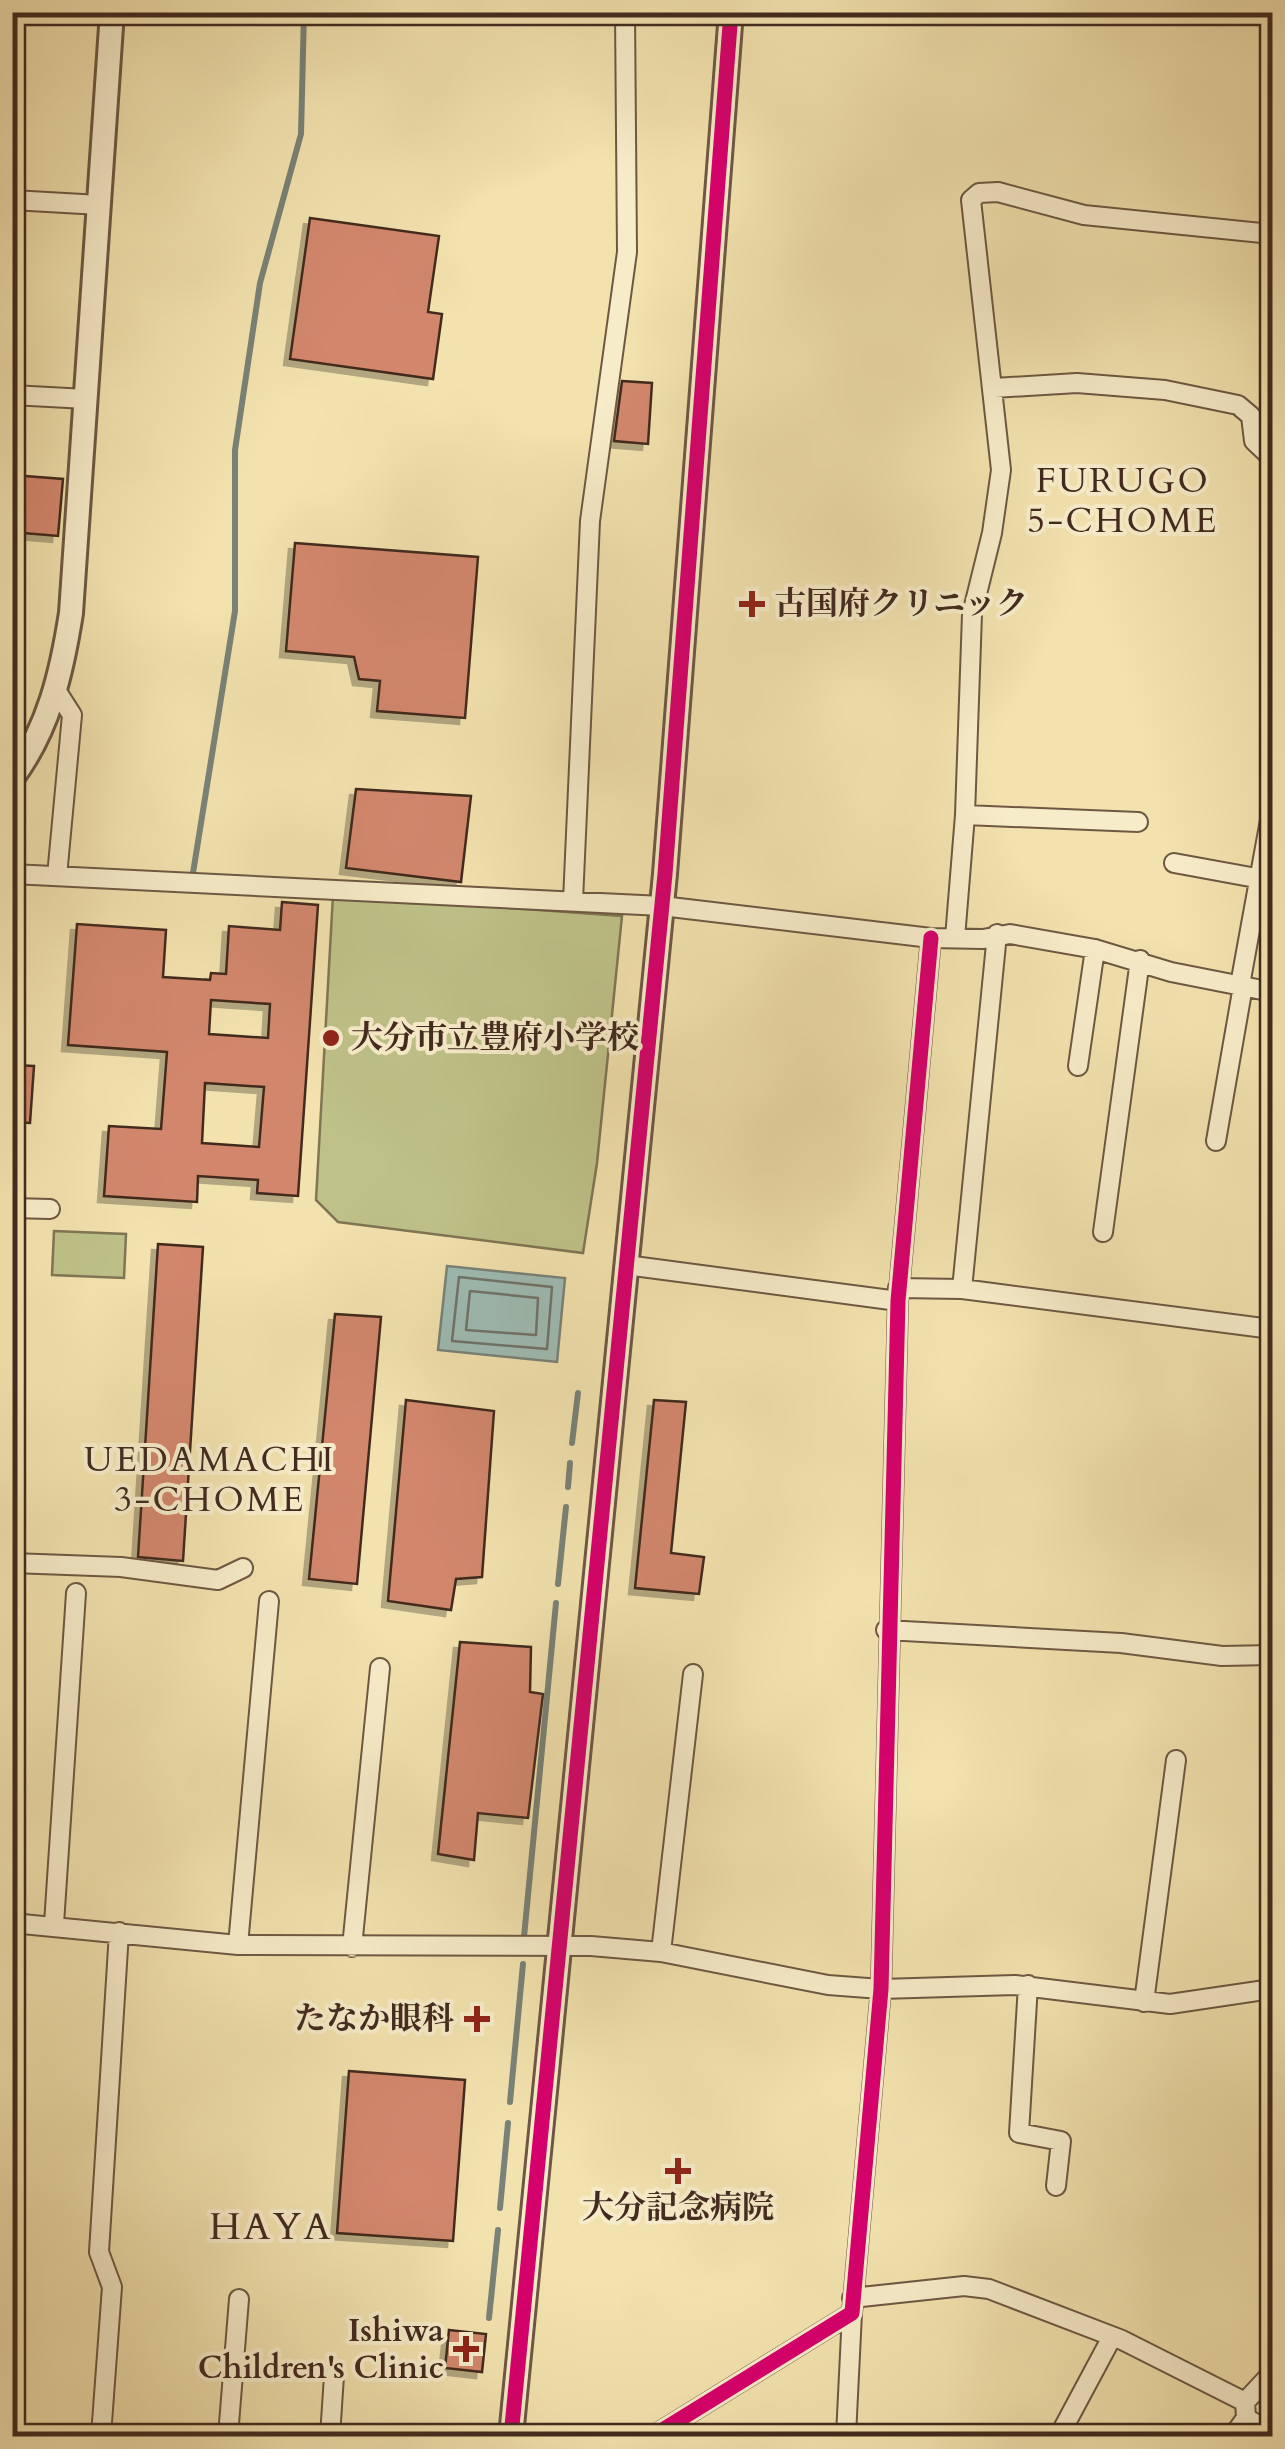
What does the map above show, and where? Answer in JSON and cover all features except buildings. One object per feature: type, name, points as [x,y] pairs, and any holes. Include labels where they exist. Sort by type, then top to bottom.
[{"type":"street","points":[[12,778],[41,730],[56,690],[71,612],[112,12]]},
{"type":"street","points":[[573,901],[590,520],[626,252],[626,12]]},
{"type":"street","points":[[511,2436],[662,906],[731,12]]},
{"type":"street","points":[[955,938],[966,816],[972,614],[1000,481],[994,388],[970,214],[974,195],[998,192],[1084,215],[1272,234]]},
{"type":"street","points":[[12,200],[100,205]]},
{"type":"street","points":[[994,388],[1076,382],[1165,390],[1238,404],[1249,412],[1254,440],[1272,458]]},
{"type":"street","points":[[12,395],[86,399]]},
{"type":"street","points":[[56,690],[72,714],[57,876]]},
{"type":"street","points":[[1216,1141],[1242,985],[1266,881],[1272,809]]},
{"type":"street","points":[[966,816],[1138,822]]},
{"type":"street","points":[[1174,863],[1266,881]]},
{"type":"street","points":[[12,874],[662,906],[866,927],[931,938],[983,939],[997,934],[1095,949],[1171,972],[1272,992]]},
{"type":"street","points":[[962,1289],[997,934]]},
{"type":"street","points":[[846,2436],[852,2305],[881,1989],[886,1630],[898,1294],[931,938]]},
{"type":"street","points":[[1078,1066],[1095,949]]},
{"type":"street","points":[[1102,1232],[1140,960]]},
{"type":"street","points":[[12,1208],[50,1209]]},
{"type":"street","points":[[626,1265],[898,1294],[962,1289],[1272,1330]]},
{"type":"street","points":[[12,1563],[121,1567],[218,1580],[243,1568]]},
{"type":"street","points":[[54,1924],[76,1593]]},
{"type":"street","points":[[238,1944],[270,1600]]},
{"type":"street","points":[[886,1630],[1121,1643],[1222,1656],[1272,1655]]},
{"type":"street","points":[[352,1947],[380,1668]]},
{"type":"street","points":[[661,1952],[693,1674]]},
{"type":"street","points":[[1144,2002],[1176,1760]]},
{"type":"street","points":[[12,1923],[238,1944],[559,1946],[661,1952],[828,1985],[881,1989],[1028,1986],[1144,2002],[1186,2003],[1272,1990]]},
{"type":"street","points":[[101,2436],[112,2287],[99,2252],[119,1932]]},
{"type":"street","points":[[1028,1986],[1019,2133],[1061,2141],[1056,2186]]},
{"type":"street","points":[[653,2436],[852,2305],[964,2286],[989,2289],[1112,2337],[1245,2410],[1272,2432]]},
{"type":"street","points":[[228,2436],[239,2299]]},
{"type":"street","points":[[1059,2436],[1112,2337]]},
{"type":"street","points":[[1233,2436],[1245,2410],[1272,2372]]},
{"type":"street","points":[[330,2436],[334,2376]]},
{"type":"green space","points":[[333,895],[622,916],[597,1163],[583,1253],[338,1222],[316,1200]]},
{"type":"green space","points":[[54,1231],[126,1234],[124,1278],[52,1275]]},
{"type":"water","points":[[447,1266],[565,1278],[557,1362],[438,1350]]},
{"type":"waterway","points":[[193,873],[235,611],[235,450],[260,283],[301,134],[304,12]]},
{"type":"waterway","points":[[572,1443],[578,1393]]},
{"type":"waterway","points":[[568,1487],[570,1463]]},
{"type":"waterway","points":[[558,1584],[566,1507]]},
{"type":"waterway","points":[[524,1937],[556,1603]]},
{"type":"waterway","points":[[510,2102],[523,1964]]},
{"type":"waterway","points":[[500,2208],[508,2123]]},
{"type":"waterway","points":[[489,2318],[498,2230]]},
{"type":"cycle path","points":[[511,2436],[665,874],[731,12]]},
{"type":"cycle path","points":[[653,2436],[852,2313],[881,1989],[898,1301],[931,938]]},
{"type":"place","name":"古国府クリニック","points":[[752,604]]},
{"type":"place","name":"大分市立豊府小学校","points":[[331,1038]]},
{"type":"place","name":"たなか眼科","points":[[477,2019]]},
{"type":"place","name":"大分記念病院","points":[[678,2171]]},
{"type":"place","name":"Ishiwa Children's Clinic","points":[[466,2349]]},
{"type":"district","name":"FURUGO 5-CHOME","points":[[1123,501]]},
{"type":"district","name":"UEDAMACHI 3-CHOME","points":[[210,1480]]},
{"type":"district","name":"HAYA","points":[[271,2227]]}]
